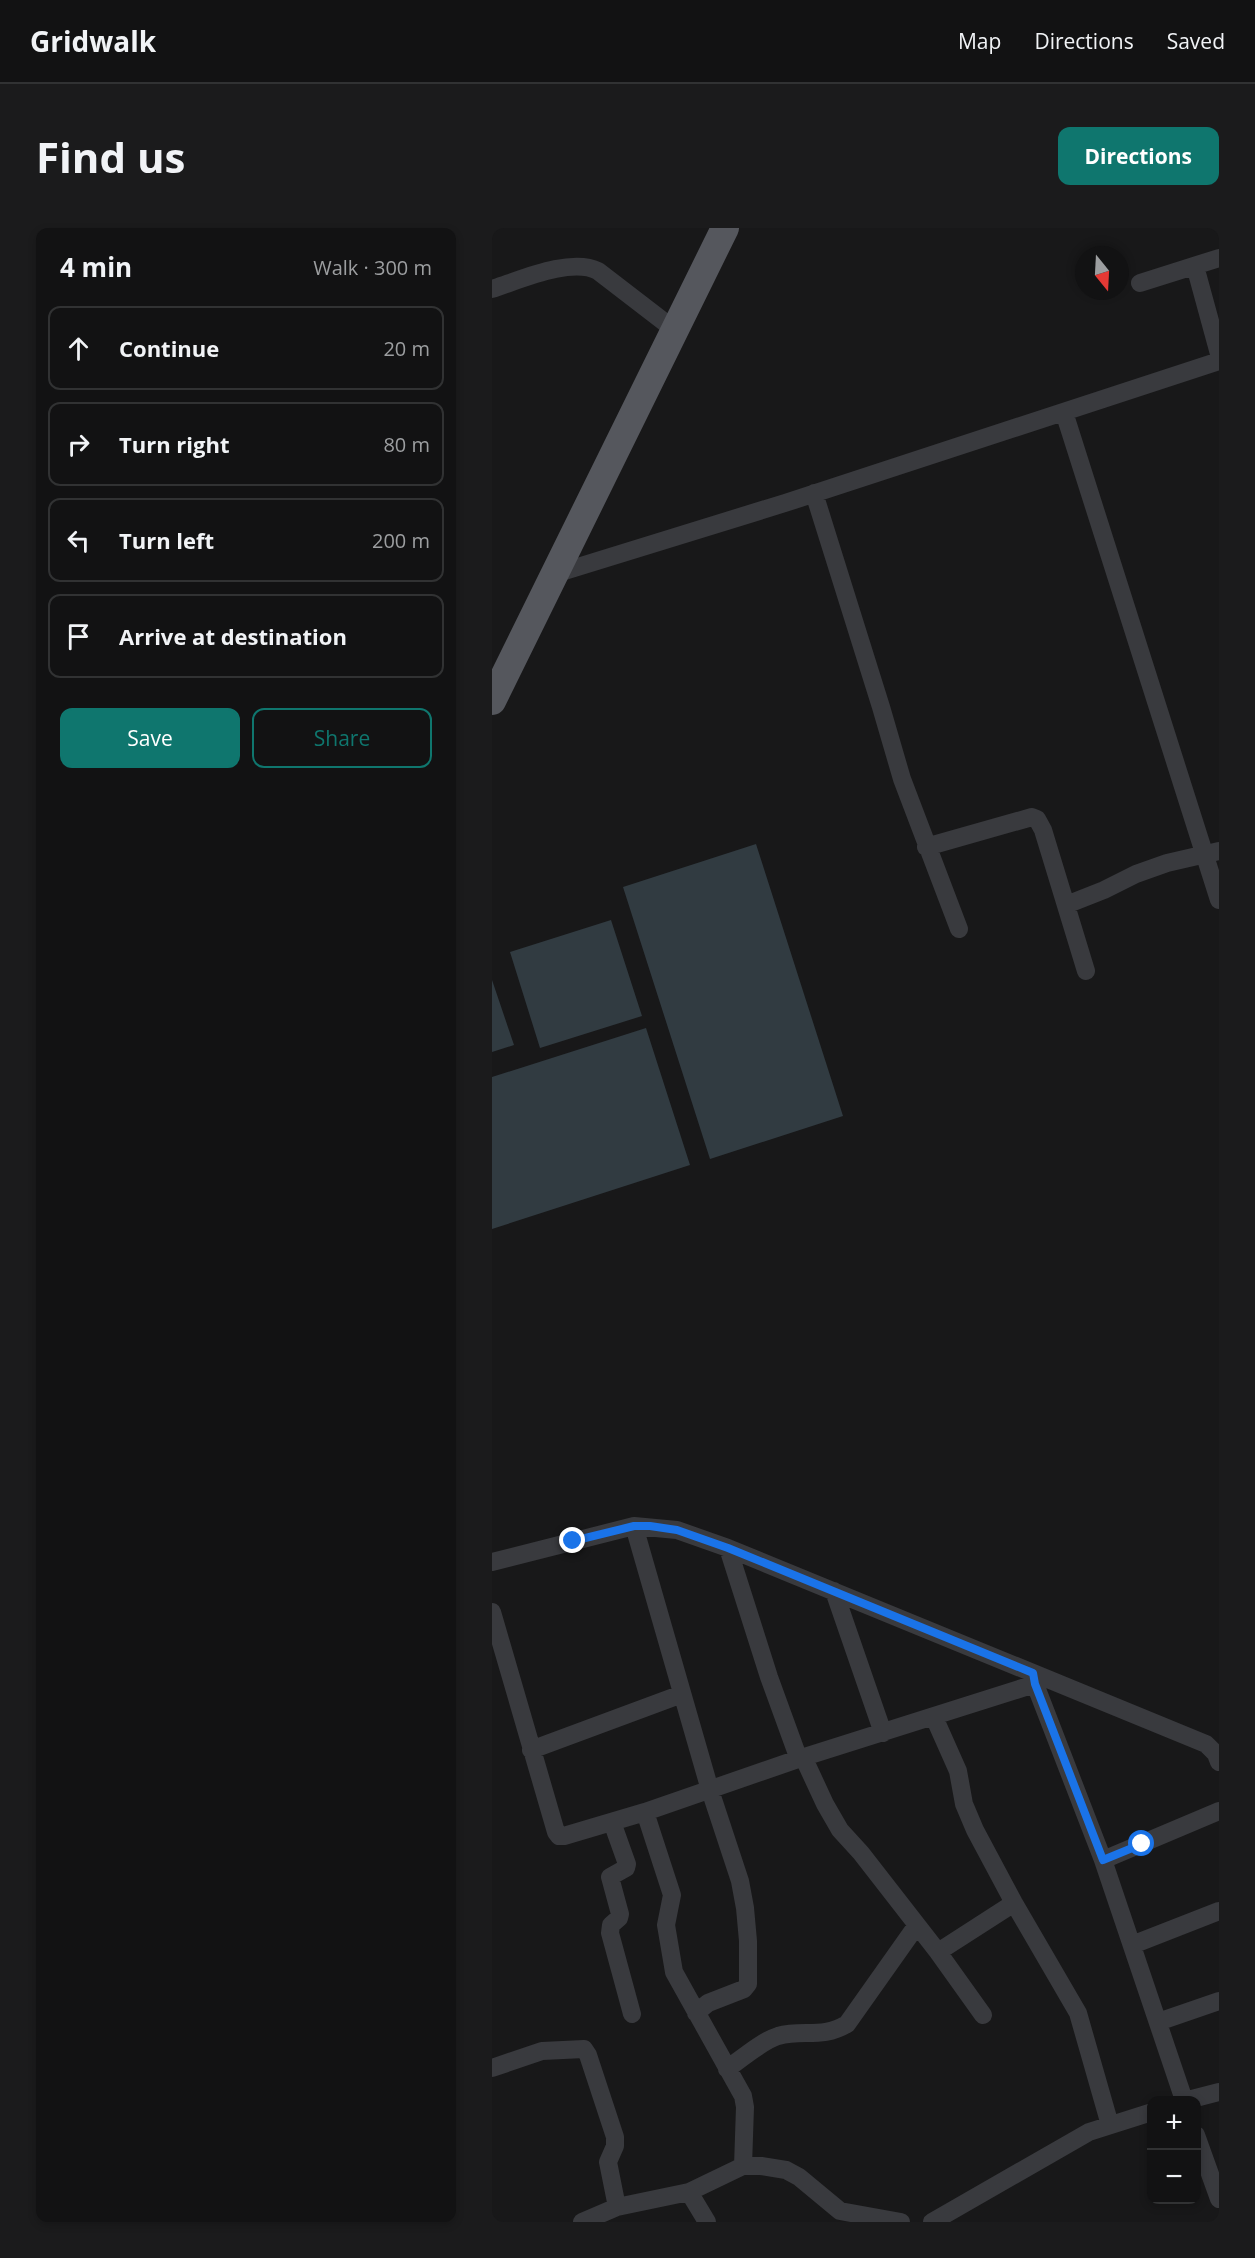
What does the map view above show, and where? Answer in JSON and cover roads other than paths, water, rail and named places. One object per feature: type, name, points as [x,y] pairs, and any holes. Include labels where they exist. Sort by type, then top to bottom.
[{"type":"main road","points":[[492,701],[725,228]]},
{"type":"street","points":[[1140,283],[1219,258]]},
{"type":"street","points":[[492,289],[550,271],[586,266],[598,271],[676,331]]},
{"type":"street","points":[[1195,266],[1219,354]]},
{"type":"street","points":[[555,574],[814,494],[1219,361]]},
{"type":"street","points":[[1064,412],[1212,853],[1219,900]]},
{"type":"street","points":[[814,494],[902,779],[959,929]]},
{"type":"street","points":[[926,847],[1032,817],[1041,824],[1086,971]]},
{"type":"street","points":[[1066,904],[1167,863],[1212,853]]},
{"type":"street","points":[[634,1526],[710,1790],[744,1896],[748,1941],[748,1984],[744,1989],[705,2005],[696,2013]]},
{"type":"street","points":[[492,1562],[634,1526],[677,1530],[834,1591],[1034,1679],[1206,1744],[1213,1750],[1219,1762]]},
{"type":"street","points":[[728,1548],[769,1677],[797,1754],[806,1763],[840,1830],[918,1925],[983,2015]]},
{"type":"street","points":[[834,1591],[883,1733]]},
{"type":"street","points":[[492,1612],[531,1750],[558,1834],[564,1836],[645,1812],[801,1758],[934,1717],[1034,1679]]},
{"type":"street","points":[[1034,1679],[1103,1860],[1185,2096]]},
{"type":"street","points":[[531,1750],[682,1694]]},
{"type":"street","points":[[934,1717],[958,1771],[964,1804],[975,1830],[1014,1903],[1078,2013],[1110,2125]]},
{"type":"street","points":[[1103,1860],[1219,1811]]},
{"type":"street","points":[[645,1812],[672,1895],[666,1925],[674,1972],[742,2096],[745,2107],[743,2166]]},
{"type":"street","points":[[612,1822],[627,1864],[626,1868],[609,1877],[620,1914],[611,1925],[610,1933],[632,2014]]},
{"type":"street","points":[[938,1952],[1014,1903]]},
{"type":"street","points":[[1132,1945],[1219,1911]]},
{"type":"street","points":[[727,2069],[779,2036],[830,2032],[847,2024],[918,1925]]},
{"type":"street","points":[[1158,2022],[1219,2001]]},
{"type":"street","points":[[492,2068],[542,2051],[584,2049],[615,2137],[615,2146],[608,2162],[617,2207]]},
{"type":"street","points":[[1201,2096],[1219,2092]]},
{"type":"street","points":[[932,2222],[1089,2132],[1147,2114]]},
{"type":"street","points":[[1201,2145],[1218,2190]]},
{"type":"street","points":[[582,2222],[617,2207],[689,2192],[743,2166],[786,2170],[799,2177],[836,2209],[861,2216],[901,2222]]},
{"type":"street","points":[[689,2192],[702,2219]]}]
